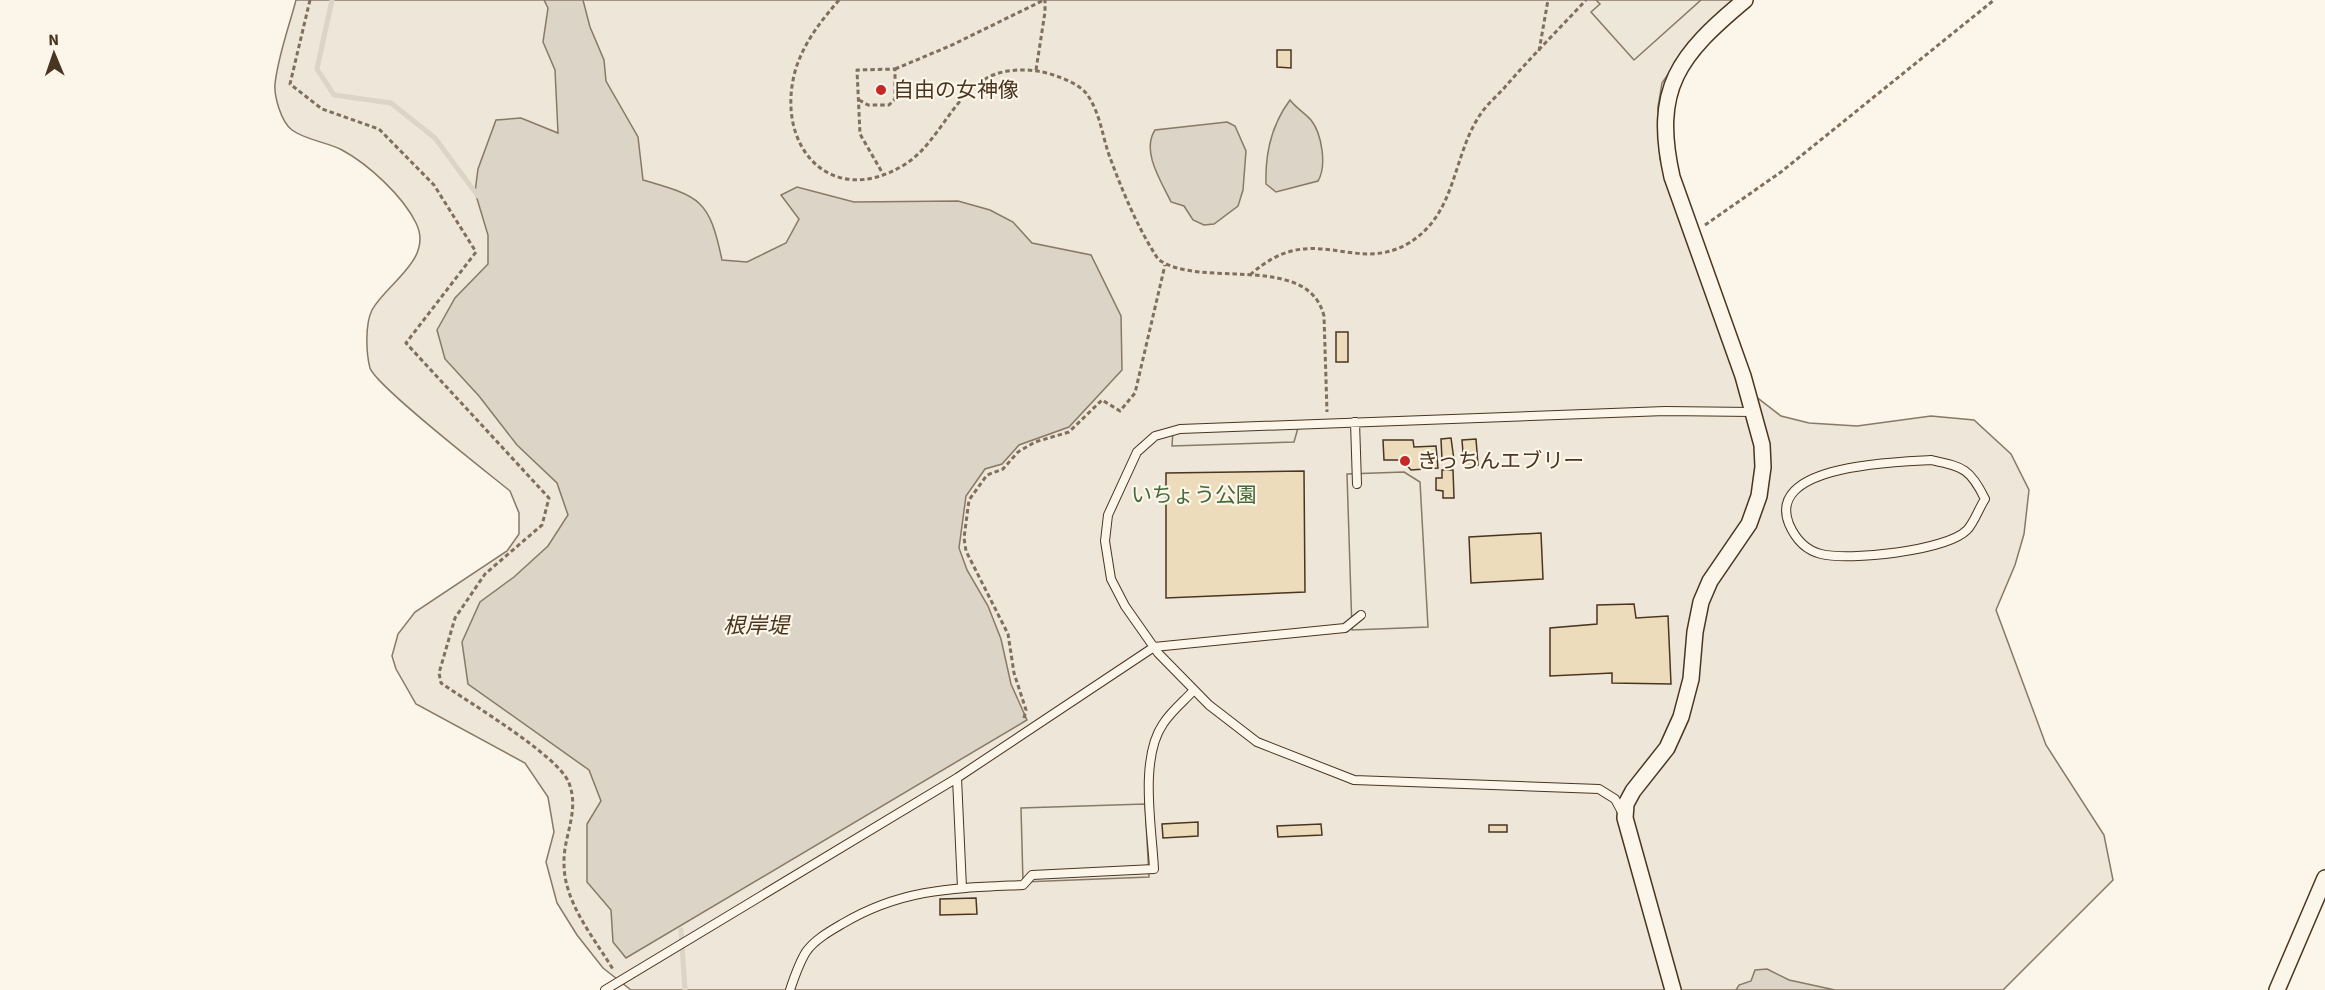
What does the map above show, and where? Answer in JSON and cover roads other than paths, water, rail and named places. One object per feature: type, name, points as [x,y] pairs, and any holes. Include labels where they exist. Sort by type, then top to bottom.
[{"type":"street","points":[[1673,990],[1625,818],[1626,804],[1633,791],[1667,748],[1681,717],[1691,679],[1695,632],[1701,602],[1710,581],[1749,524],[1758,496],[1763,467],[1762,445],[1754,411],[1691,235],[1665,148],[1666,100],[1671,82],[1698,40],[1743,0]]},
{"type":"street","points":[[2277,990],[2325,878]]},
{"type":"lane","points":[[1625,818],[1615,799],[1599,789],[1353,780],[1257,742],[1194,690],[1154,647],[1125,606],[1111,579],[1105,541],[1108,515],[1137,452],[1155,436],[1180,429],[1665,411],[1754,411]]},
{"type":"lane","points":[[1355,422],[1357,484]]},
{"type":"lane","points":[[1931,460],[1963,467],[1976,481],[1985,499],[1966,530],[1945,543],[1883,555],[1820,554],[1796,540],[1788,521],[1787,506],[1797,488],[1819,476],[1864,464],[1931,460]]},
{"type":"lane","points":[[605,990],[957,778],[1154,647],[1345,628],[1361,615]]},
{"type":"lane","points":[[790,990],[806,951],[828,931],[858,914],[899,897],[962,888],[1023,885],[1032,874],[1154,869],[1150,763],[1154,742],[1163,724],[1194,690]]},
{"type":"lane","points":[[957,778],[962,888]]},
{"type":"water","name":"根岸堤","points":[[544,0],[583,0],[590,27],[604,60],[606,81],[638,137],[643,180],[690,197],[707,212],[722,260],[747,262],[786,243],[799,219],[781,195],[797,187],[854,202],[958,201],[990,210],[1013,222],[1032,243],[1091,255],[1121,316],[1122,370],[1069,427],[1019,445],[1002,464],[985,469],[966,496],[959,548],[967,570],[988,606],[1001,639],[1011,684],[1027,720],[626,958],[613,942],[611,910],[587,882],[587,824],[601,801],[589,770],[468,684],[462,642],[480,602],[514,577],[548,546],[568,515],[557,483],[517,445],[479,396],[445,359],[437,330],[455,298],[488,264],[488,235],[475,192],[478,169],[496,120],[521,118],[558,133],[555,70],[543,42],[548,8]]},
{"type":"water","points":[[1290,100],[1309,117],[1318,133],[1323,159],[1321,175],[1318,181],[1276,192],[1266,184],[1268,151],[1274,129]]},
{"type":"water","points":[[1227,122],[1235,126],[1246,151],[1243,190],[1238,206],[1214,224],[1204,225],[1193,220],[1184,206],[1171,202],[1154,166],[1150,147],[1151,138],[1155,130]]},
{"type":"water","points":[[1767,969],[1789,980],[1835,990],[1736,990],[1739,985],[1751,981],[1755,970]]},
{"type":"waterway","points":[[332,0],[317,69],[334,95],[391,103],[435,138],[478,196]]},
{"type":"waterway","points":[[681,930],[685,990]]},
{"type":"place","name":"自由の女神像","points":[[881,90]]},
{"type":"place","name":"きっちんエブリー","points":[[1405,461]]},
{"type":"park label","name":"いちょう公園","points":[[1194,495]]}]
